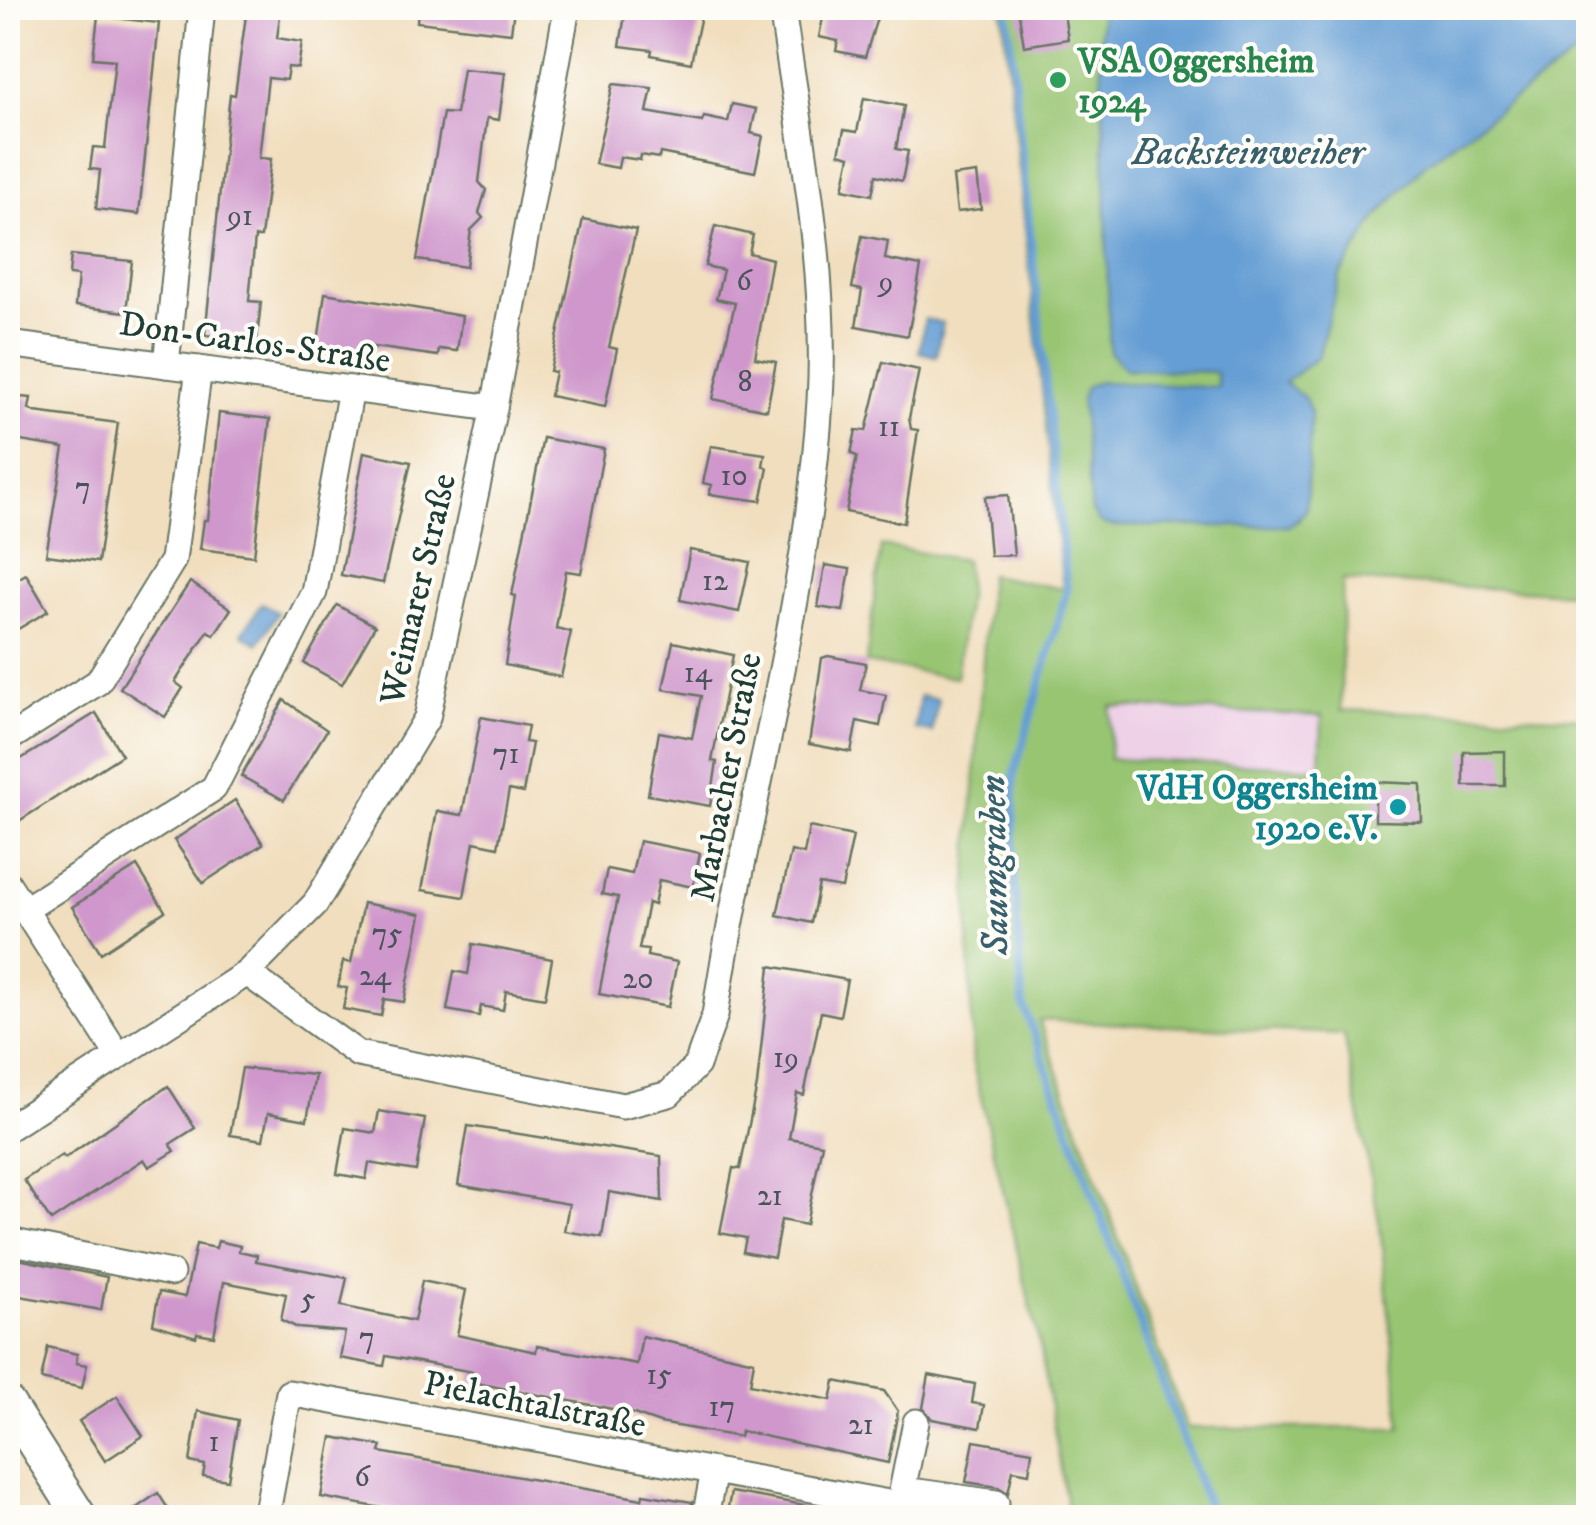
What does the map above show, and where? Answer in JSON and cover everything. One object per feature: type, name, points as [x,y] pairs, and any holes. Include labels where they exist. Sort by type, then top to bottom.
[{"type":"street","points":[[166,365],[202,8]]},
{"type":"street","name":"Weimarer Straße","points":[[8,1128],[247,973],[315,904],[427,718],[494,408],[567,8]]},
{"type":"street","name":"Marbacher Straße","points":[[247,973],[358,1054],[622,1106],[668,1094],[697,1066],[715,1015],[808,534],[820,397],[817,262],[782,8]]},
{"type":"street","name":"Don-Carlos-Straße","points":[[8,344],[494,408]]},
{"type":"street","points":[[8,739],[98,682],[173,560],[198,369]]},
{"type":"street","points":[[24,910],[214,788],[314,592],[351,389]]},
{"type":"street","points":[[8,884],[118,1055]]},
{"type":"street","points":[[8,1241],[171,1273]]},
{"type":"street","name":"Pielachtalstraße","points":[[266,1518],[289,1392],[895,1508],[918,1492],[996,1503]]},
{"type":"street","points":[[8,1403],[81,1518]]},
{"type":"street","points":[[895,1508],[916,1422]]},
{"type":"street","points":[[705,1518],[714,1472]]},
{"type":"shaded area","points":[[1111,706],[1323,716],[1320,769],[1108,759]]},
{"type":"green space","points":[[1002,8],[1100,8],[1110,353],[1126,369],[1217,372],[1218,388],[1099,382],[1112,526],[1289,526],[1300,520],[1284,383],[1318,357],[1340,275],[1377,217],[1425,164],[1588,45],[1588,594],[1343,580],[1341,710],[1588,718],[1588,1517],[1069,1517],[1041,1351],[973,1064],[967,885],[989,575],[1063,589]],"holes":[[[1111,706],[1322,716],[1320,768],[1109,759]],[[1039,1020],[1344,1034],[1380,1227],[1401,1428],[1187,1428]]]},
{"type":"green space","points":[[881,546],[965,560],[968,590],[956,678],[866,663]]},
{"type":"water","name":"Backsteinweiher","points":[[1100,8],[1588,8],[1588,45],[1425,164],[1377,217],[1340,275],[1318,357],[1284,383],[1305,398],[1311,414],[1306,511],[1289,526],[1112,526],[1100,523],[1092,511],[1081,398],[1087,386],[1099,382],[1218,387],[1216,372],[1126,369],[1110,353]]},
{"type":"water","points":[[925,319],[943,323],[936,356],[919,352]]},
{"type":"water","points":[[262,603],[278,613],[258,644],[242,634]]},
{"type":"water","points":[[920,696],[938,699],[932,732],[915,729]]},
{"type":"building","points":[[247,8],[281,8],[277,38],[302,42],[298,68],[288,67],[286,80],[268,78],[259,158],[271,159],[261,237],[255,237],[249,301],[261,302],[257,340],[205,335],[230,94],[235,95]]},
{"type":"building","points":[[418,8],[514,8],[511,33],[417,22]]},
{"type":"building","points":[[626,8],[663,8],[701,15],[691,63],[651,55],[652,50],[620,46]]},
{"type":"building","points":[[825,8],[880,8],[865,57],[836,51],[838,41],[819,37]]},
{"type":"building","points":[[1018,8],[1063,8],[1068,39],[1024,46]]},
{"type":"building","points":[[98,16],[159,23],[139,214],[96,209],[100,170],[90,169],[93,147],[105,148],[115,60],[93,58]]},
{"type":"building","points":[[463,69],[505,73],[499,120],[487,118],[479,182],[486,190],[479,213],[483,218],[471,230],[466,267],[417,260],[443,113],[456,114]]},
{"type":"building","points":[[613,84],[652,88],[647,112],[702,122],[704,117],[728,122],[732,104],[756,109],[751,133],[763,136],[755,172],[660,153],[659,158],[641,155],[640,160],[620,157],[618,168],[595,164]]},
{"type":"building","points":[[864,98],[904,106],[896,149],[908,151],[902,181],[876,175],[872,195],[843,189],[850,156],[839,153],[844,130],[857,132]]},
{"type":"building","points":[[977,173],[981,209],[957,212],[953,176]]},
{"type":"building","points":[[583,219],[636,230],[609,347],[617,349],[605,407],[550,396],[555,372],[550,371]]},
{"type":"building","points":[[715,226],[753,235],[749,253],[772,259],[755,358],[776,362],[767,410],[713,399],[735,303],[716,299],[723,270],[705,266]]},
{"type":"building","points":[[862,236],[888,241],[885,259],[921,266],[908,336],[856,326],[862,290],[852,288]]},
{"type":"building","points":[[71,255],[132,261],[126,312],[75,306],[78,276],[69,275]]},
{"type":"building","points":[[325,293],[462,316],[457,351],[439,349],[438,356],[359,345],[358,355],[317,349]]},
{"type":"building","points":[[883,362],[919,370],[909,418],[911,429],[918,430],[904,523],[846,512],[857,456],[851,454],[856,430],[866,431]]},
{"type":"building","points":[[8,396],[31,398],[29,409],[35,412],[118,423],[98,562],[46,555],[64,448],[8,439]]},
{"type":"building","points":[[219,413],[270,419],[254,556],[200,549],[204,520],[208,520]]},
{"type":"building","points":[[543,438],[604,449],[581,573],[566,571],[556,628],[571,632],[561,677],[505,665],[516,596],[512,595]]},
{"type":"building","points":[[711,446],[765,454],[763,466],[768,468],[761,501],[709,494],[712,485],[703,483]]},
{"type":"building","points":[[364,452],[411,462],[383,583],[341,575]]},
{"type":"building","points":[[1008,495],[1014,555],[990,556],[985,497]]},
{"type":"building","points":[[690,550],[750,562],[739,612],[680,600]]},
{"type":"building","points":[[825,565],[850,569],[843,611],[818,607]]},
{"type":"building","points":[[26,574],[48,611],[8,635],[8,585]]},
{"type":"building","points":[[190,582],[231,609],[214,635],[208,631],[175,682],[183,688],[165,717],[120,688]]},
{"type":"building","points":[[337,605],[375,626],[342,684],[304,663]]},
{"type":"building","points":[[673,642],[733,655],[712,761],[717,762],[710,806],[648,795],[659,732],[692,738],[701,696],[663,689]]},
{"type":"building","points":[[822,658],[866,663],[860,690],[886,695],[880,726],[857,721],[851,752],[809,744]]},
{"type":"building","points":[[284,700],[327,730],[284,800],[241,776]]},
{"type":"building","points":[[96,713],[122,755],[8,828],[8,767]]},
{"type":"building","points":[[481,717],[528,726],[525,742],[532,743],[523,793],[509,790],[498,847],[474,842],[464,897],[422,890],[437,811],[462,815]]},
{"type":"building","points":[[1505,751],[1505,786],[1464,786],[1464,752]]},
{"type":"building","name":"VdH Oggersheim 1920 e.V.","points":[[1375,782],[1421,784],[1422,822],[1375,821]]},
{"type":"building","points":[[235,800],[263,844],[203,883],[174,840]]},
{"type":"building","points":[[809,827],[853,836],[842,888],[819,884],[811,923],[777,915],[791,851],[804,854]]},
{"type":"building","points":[[639,841],[700,853],[693,887],[659,880],[654,905],[648,903],[639,949],[648,950],[647,956],[677,962],[668,1007],[599,994],[618,897],[602,894],[607,869],[632,874]]},
{"type":"building","points":[[137,866],[165,911],[101,953],[72,907]]},
{"type":"building","points":[[363,903],[421,914],[404,1002],[384,999],[381,1016],[343,1009],[347,988],[338,987],[343,961],[351,963]]},
{"type":"building","points":[[473,944],[552,959],[545,998],[506,991],[503,1010],[481,1006],[479,1016],[447,1010],[454,971],[468,974]]},
{"type":"building","points":[[770,966],[847,980],[840,1016],[821,1012],[804,1095],[797,1093],[789,1138],[822,1144],[806,1225],[781,1220],[774,1258],[743,1252],[746,1238],[720,1233],[733,1168],[740,1169],[757,1085]]},
{"type":"building","points":[[242,1068],[315,1075],[307,1120],[268,1113],[263,1140],[230,1135]]},
{"type":"building","points":[[168,1086],[195,1128],[170,1144],[175,1151],[149,1167],[144,1159],[51,1221],[24,1180],[62,1155],[65,1158]]},
{"type":"building","points":[[379,1111],[425,1119],[416,1171],[369,1163],[366,1179],[337,1174],[345,1128],[375,1133]]},
{"type":"building","points":[[468,1126],[661,1156],[662,1201],[609,1192],[602,1237],[564,1231],[569,1204],[458,1185]]},
{"type":"building","points":[[218,1241],[240,1246],[239,1251],[257,1255],[256,1261],[347,1278],[341,1306],[414,1321],[422,1281],[466,1290],[457,1335],[536,1352],[537,1346],[637,1364],[642,1336],[754,1361],[750,1384],[831,1400],[835,1381],[884,1391],[898,1411],[888,1463],[741,1431],[740,1437],[660,1423],[628,1412],[471,1382],[473,1372],[386,1356],[384,1366],[340,1358],[345,1332],[298,1328],[281,1320],[286,1294],[224,1282],[214,1336],[197,1333],[196,1337],[153,1324],[159,1292],[185,1297],[196,1244],[216,1248]]},
{"type":"building","points":[[8,1257],[107,1277],[101,1310],[8,1294]]},
{"type":"building","points":[[48,1347],[77,1354],[76,1363],[87,1365],[82,1388],[41,1379]]},
{"type":"building","points":[[929,1375],[975,1384],[972,1403],[984,1405],[980,1428],[932,1419],[923,1408]]},
{"type":"building","points":[[117,1396],[143,1436],[105,1461],[79,1421]]},
{"type":"building","points":[[198,1411],[238,1420],[228,1480],[203,1476],[205,1465],[190,1462]]},
{"type":"building","points":[[332,1437],[382,1446],[380,1452],[402,1456],[642,1499],[643,1494],[692,1502],[689,1518],[437,1518],[321,1497]]},
{"type":"building","points":[[974,1441],[1032,1451],[1029,1473],[1013,1470],[1008,1493],[998,1487],[966,1482]]},
{"type":"building","points":[[731,1492],[810,1506],[809,1518],[726,1518]]},
{"type":"building","points":[[158,1493],[174,1518],[122,1518]]},
{"type":"waterway","name":"Saumgraben","points":[[1007,8],[1067,590],[1014,775],[1014,882],[1023,1004],[1212,1518]]},
{"type":"place","name":"VSA Oggersheim 1924","points":[[1058,80]]},
{"type":"place","name":"VdH Oggersheim 1920 e.V.","points":[[1398,807]]}]
